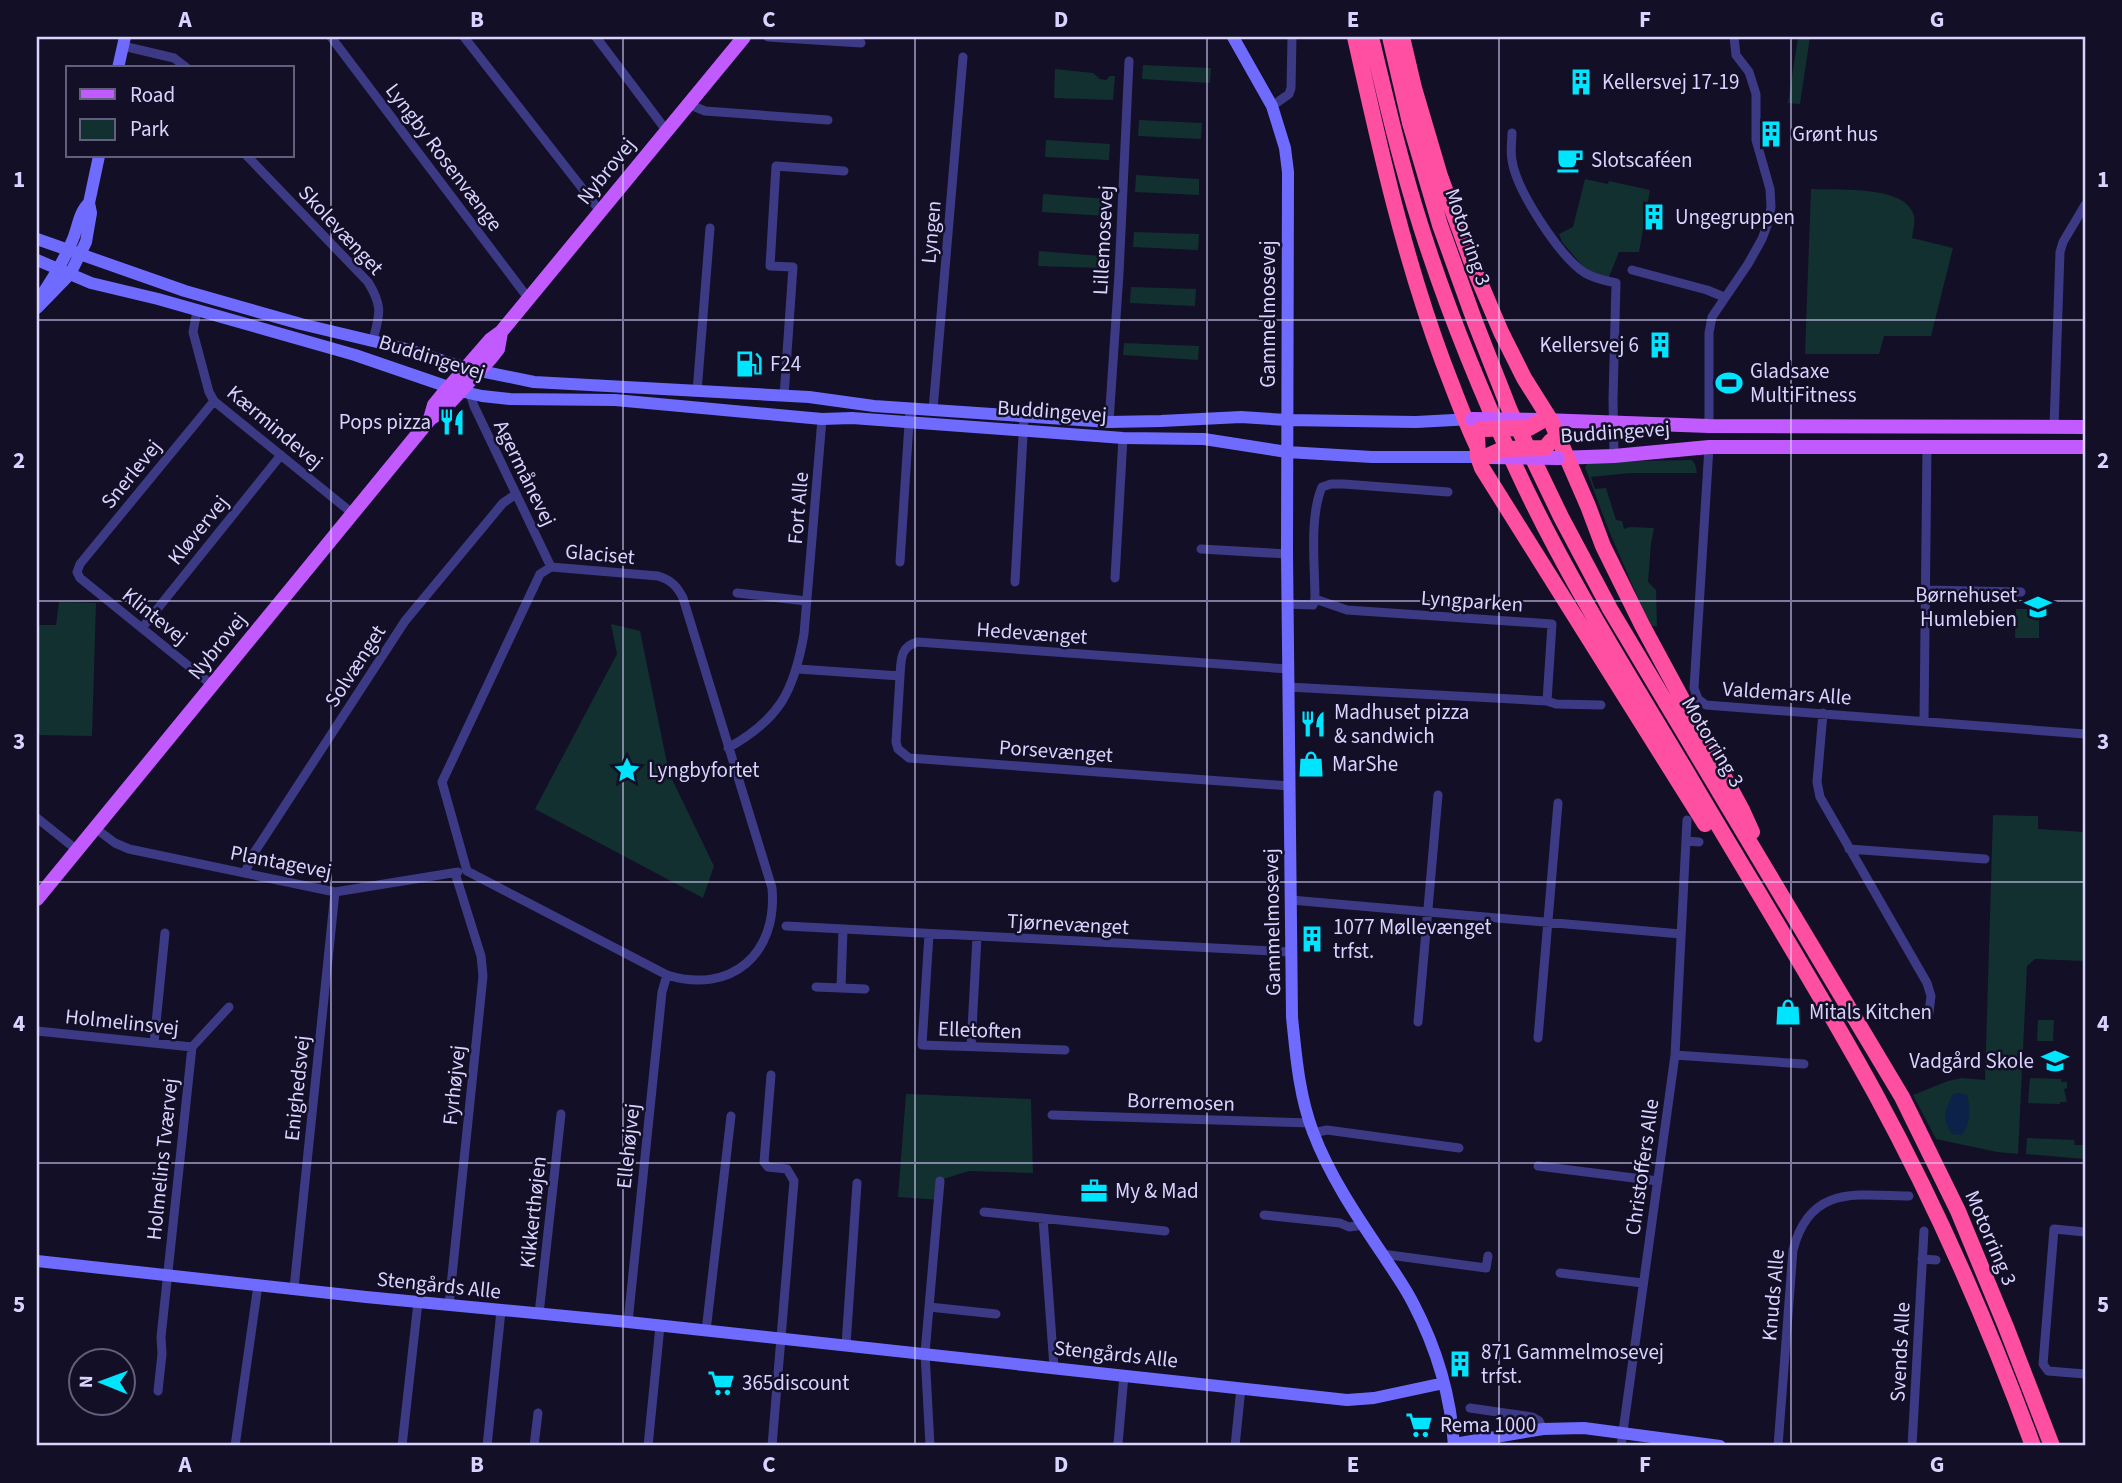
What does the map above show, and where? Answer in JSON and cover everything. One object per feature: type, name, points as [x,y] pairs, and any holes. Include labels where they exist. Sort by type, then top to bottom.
[{"type":"highway","points":[[1355,37],[1405,247],[1425,312],[1476,438],[1482,468],[1716,843],[1777,926]]},
{"type":"highway","name":"Motorring 3","points":[[1371,37],[1388,110],[1421,226],[1465,350],[1517,471],[1580,593],[1875,1094],[1926,1192],[1998,1356],[2033,1446]]},
{"type":"highway","name":"Motorring 3","points":[[1390,37],[1410,123],[1440,225],[1510,411],[1561,517],[1610,609],[1902,1097],[1958,1211],[2052,1446]]},
{"type":"highway","points":[[1402,37],[1440,176],[1501,332],[1547,421],[1603,547],[1742,810],[1774,886]]},
{"type":"highway","points":[[1476,438],[1483,429],[1529,428],[1547,421]]},
{"type":"highway","points":[[1476,438],[1503,449],[1545,448],[1551,441],[1547,421]]},
{"type":"main road","name":"Nybrovej","points":[[37,899],[430,419],[442,411],[473,370],[498,349],[501,332],[744,37]]},
{"type":"main road","name":"Buddingevej","points":[[1547,421],[1709,426],[2085,427]]},
{"type":"main road","name":"Buddingevej","points":[[1476,438],[1562,457],[1614,456],[1709,447],[2085,447]]},
{"type":"street","name":"Lyngby Rosenvænge","points":[[331,37],[528,298]]},
{"type":"street","points":[[464,37],[600,211]]},
{"type":"street","points":[[596,37],[666,130]]},
{"type":"street","points":[[768,37],[861,43]]},
{"type":"street","name":"Gammelmosevej","points":[[1233,37],[1272,106],[1285,148],[1288,173],[1287,604],[1291,953],[1296,1059],[1311,1128],[1336,1182],[1413,1303],[1431,1343],[1444,1383],[1454,1445]]},
{"type":"street","points":[[1272,106],[1289,94],[1291,88],[1292,37]]},
{"type":"street","points":[[1709,426],[1709,333],[1712,317],[1762,239],[1771,207],[1770,189],[1756,140],[1756,94],[1749,72],[1736,55],[1734,37]]},
{"type":"street","points":[[118,66],[124,42],[174,58],[184,66]]},
{"type":"street","name":"Lyngen","points":[[933,410],[963,57]]},
{"type":"street","name":"Lillemosevej","points":[[1109,422],[1129,61]]},
{"type":"street","points":[[688,104],[705,111],[828,120]]},
{"type":"street","points":[[1512,133],[1515,173],[1541,223],[1582,271],[1616,283],[1614,456]]},
{"type":"street","points":[[37,308],[65,271],[89,227],[89,203],[99,158]]},
{"type":"street","name":"Skolevænget","points":[[249,158],[368,282],[377,297],[381,313],[373,340]]},
{"type":"street","points":[[784,396],[793,267],[770,265],[776,166],[844,171]]},
{"type":"street","points":[[2054,427],[2060,252],[2085,205]]},
{"type":"street","points":[[697,392],[710,228]]},
{"type":"street","name":"Buddingevej","points":[[37,239],[185,291],[301,324],[373,340],[473,370],[534,382],[784,396],[933,410],[1123,438],[1203,439],[1287,452],[1372,457],[1476,438]]},
{"type":"street","name":"Buddingevej","points":[[37,260],[91,283],[158,299],[355,355],[460,390],[510,399],[615,400],[822,419],[909,422],[1109,422],[1241,416],[1287,420],[1416,422],[1476,438]]},
{"type":"street","points":[[1632,270],[1724,297]]},
{"type":"street","points":[[37,303],[65,271]]},
{"type":"street","name":"Kærmindevej","points":[[197,311],[193,332],[209,392],[214,401],[352,513]]},
{"type":"street","name":"Agermånevej","points":[[460,390],[474,406],[551,567]]},
{"type":"street","name":"Snerlevej","points":[[77,572],[80,564],[214,401]]},
{"type":"street","points":[[900,562],[910,408]]},
{"type":"street","name":"Fort Alle","points":[[728,748],[748,737],[769,718],[786,695],[798,669],[807,601],[822,419]]},
{"type":"street","points":[[1015,582],[1024,423]]},
{"type":"street","points":[[1115,578],[1123,438]]},
{"type":"street","points":[[1924,721],[1927,446]]},
{"type":"street","name":"Valdemars Alle","points":[[1709,447],[1694,688],[1702,702],[1706,705],[2085,734]]},
{"type":"street","name":"Kløvervej","points":[[142,628],[281,455]]},
{"type":"street","points":[[1287,604],[1313,605],[1315,599],[1315,531],[1318,495],[1322,487],[1344,484],[1448,492]]},
{"type":"street","name":"Solvænget","points":[[245,873],[252,856],[405,621],[503,503],[516,494]]},
{"type":"street","points":[[1202,549],[1287,554]]},
{"type":"street","name":"Glaciset","points":[[551,567],[658,576],[668,579],[677,587],[683,598],[728,748],[772,888],[773,906],[771,924],[765,940],[744,965],[730,974],[699,981],[682,980],[667,975],[467,871],[442,782],[540,574],[551,567]]},
{"type":"street","name":"Klintevej","points":[[77,572],[80,578],[212,685]]},
{"type":"street","points":[[1926,590],[2021,592]]},
{"type":"street","points":[[737,593],[807,601]]},
{"type":"street","name":"Lyngparken","points":[[1315,599],[1347,610],[1552,624],[1547,701]]},
{"type":"street","name":"Hedevænget","points":[[900,676],[904,648],[918,642],[1288,669]]},
{"type":"street","points":[[798,669],[900,676]]},
{"type":"street","name":"Porsevænget","points":[[900,676],[896,741],[903,755],[909,758],[1289,786]]},
{"type":"street","points":[[1288,687],[1601,705]]},
{"type":"street","points":[[1823,713],[1819,797],[1927,983],[1931,996],[1929,1013]]},
{"type":"street","points":[[1418,1022],[1438,795]]},
{"type":"street","points":[[1538,1038],[1558,803]]},
{"type":"street","points":[[37,818],[77,850]]},
{"type":"street","name":"Christoffers Alle","points":[[1622,1440],[1675,1055],[1687,820]]},
{"type":"street","name":"Plantagevej","points":[[95,828],[129,849],[335,892],[467,871]]},
{"type":"street","points":[[1686,841],[1699,842]]},
{"type":"street","points":[[1849,849],[1985,859]]},
{"type":"street","name":"Fyrhøjvej","points":[[449,1305],[482,976],[481,956],[455,873]]},
{"type":"street","name":"Enighedsvej","points":[[294,1288],[335,892]]},
{"type":"street","points":[[1291,900],[1681,934]]},
{"type":"street","name":"Tjørnevænget","points":[[786,926],[1291,953]]},
{"type":"street","points":[[841,988],[844,929]]},
{"type":"street","points":[[154,1043],[165,933]]},
{"type":"street","name":"Elletoften","points":[[929,934],[922,1045],[1065,1050]]},
{"type":"street","points":[[971,1047],[977,937]]},
{"type":"street","name":"Ellehøjvej","points":[[628,1322],[662,992],[667,975]]},
{"type":"street","points":[[816,987],[865,989]]},
{"type":"street","name":"Holmelinsvej","points":[[37,1031],[192,1047],[229,1007]]},
{"type":"street","name":"Holmelins Tværvej","points":[[168,1275],[192,1047]]},
{"type":"street","points":[[1675,1055],[1804,1064]]},
{"type":"street","points":[[771,1075],[764,1162],[768,1167],[787,1169],[794,1181],[772,1446]]},
{"type":"street","name":"Kikkerthøjen","points":[[539,1314],[561,1114]]},
{"type":"street","name":"Borremosen","points":[[1052,1115],[1311,1128],[1459,1148]]},
{"type":"street","points":[[706,1331],[731,1116]]},
{"type":"street","points":[[1538,1166],[1658,1181]]},
{"type":"street","points":[[930,1446],[925,1353],[940,1181]]},
{"type":"street","points":[[846,1345],[857,1183]]},
{"type":"street","name":"Knuds Alle","points":[[1778,1446],[1793,1250],[1797,1234],[1813,1211],[1837,1197],[1909,1196]]},
{"type":"street","points":[[984,1212],[1165,1231]]},
{"type":"street","points":[[1264,1215],[1340,1223],[1349,1227],[1364,1225]]},
{"type":"street","points":[[1043,1218],[1054,1367]]},
{"type":"street","points":[[2085,1232],[2053,1229],[2043,1363],[2049,1371],[2085,1374]]},
{"type":"street","name":"Svends Alle","points":[[1912,1446],[1924,1231]]},
{"type":"street","points":[[1382,1254],[1486,1268],[1488,1256]]},
{"type":"street","points":[[1922,1259],[1936,1260]]},
{"type":"street","name":"Stengårds Alle","points":[[37,1261],[1348,1399],[1374,1398],[1444,1383]]},
{"type":"street","points":[[1560,1273],[1643,1283]]},
{"type":"street","points":[[158,1391],[168,1275]]},
{"type":"street","points":[[234,1446],[258,1284]]},
{"type":"street","points":[[402,1446],[418,1302]]},
{"type":"street","points":[[929,1307],[996,1314]]},
{"type":"street","points":[[487,1446],[501,1311]]},
{"type":"street","points":[[648,1446],[660,1326]]},
{"type":"street","points":[[1118,1444],[1124,1375]]},
{"type":"street","points":[[1235,1446],[1241,1388]]},
{"type":"street","points":[[1470,1408],[1532,1417],[1539,1420],[1543,1429]]},
{"type":"street","points":[[534,1446],[538,1413]]},
{"type":"street","points":[[1454,1445],[1543,1429],[1584,1428],[1622,1440],[1720,1446]]},
{"type":"green space","points":[[1798,37],[1810,37],[1800,104],[1788,103]]},
{"type":"green space","points":[[1143,65],[1211,68],[1210,83],[1142,79]]},
{"type":"green space","points":[[1055,69],[1093,73],[1106,80],[1115,76],[1113,100],[1054,98]]},
{"type":"green space","points":[[1139,120],[1202,123],[1201,139],[1138,136]]},
{"type":"green space","points":[[1046,140],[1110,144],[1109,160],[1045,157]]},
{"type":"green space","points":[[1136,175],[1199,179],[1199,195],[1135,192]]},
{"type":"green space","points":[[1585,179],[1650,190],[1639,252],[1619,252],[1609,277],[1586,270],[1562,242],[1559,234],[1573,227]]},
{"type":"green space","points":[[1811,189],[1866,191],[1895,197],[1912,211],[1912,238],[1953,248],[1931,336],[1884,336],[1879,354],[1805,354]]},
{"type":"green space","points":[[1043,194],[1108,199],[1106,216],[1042,212]]},
{"type":"green space","points":[[1134,232],[1199,234],[1198,250],[1133,247]]},
{"type":"green space","points":[[1039,251],[1101,256],[1101,268],[1038,266]]},
{"type":"green space","points":[[1131,287],[1196,289],[1195,306],[1130,303]]},
{"type":"green space","points":[[1124,343],[1199,346],[1198,360],[1123,355]]},
{"type":"green space","points":[[1692,460],[1697,473],[1630,473],[1591,477],[1595,489],[1606,488],[1616,520],[1622,521],[1624,529],[1654,528],[1648,582],[1656,590],[1657,626],[1650,626],[1585,467],[1588,462]]},
{"type":"green space","points":[[59,602],[96,603],[92,736],[37,735],[37,625],[56,625]]},
{"type":"green space","points":[[2016,609],[2039,609],[2039,638],[2015,638]]},
{"type":"green space","points":[[611,624],[640,631],[669,773],[714,866],[703,898],[535,809],[617,654]]},
{"type":"green space","points":[[1993,815],[2038,816],[2038,829],[2085,832],[2085,961],[2035,959],[2027,966],[2018,1154],[1936,1139],[1913,1095],[1962,1078],[1985,1080]]},
{"type":"green space","points":[[2038,1020],[2054,1020],[2053,1041],[2037,1041]]},
{"type":"green space","points":[[2030,1078],[2061,1079],[2061,1082],[2067,1082],[2067,1088],[2064,1089],[2067,1102],[2028,1103]]},
{"type":"green space","points":[[906,1094],[1031,1099],[1033,1173],[969,1171],[943,1179],[941,1200],[898,1197]]},
{"type":"green space","points":[[2027,1138],[2074,1140],[2075,1145],[2085,1145],[2085,1159],[2026,1154]]},
{"type":"water","points":[[1953,1094],[1967,1095],[1970,1111],[1969,1121],[1962,1135],[1952,1134],[1945,1119]]},
{"type":"place","name":"Kellersvej 17-19","points":[[1581,82]]},
{"type":"place","name":"Grønt hus","points":[[1771,134]]},
{"type":"place","name":"Slotscaféen","points":[[1570,160]]},
{"type":"place","name":"Ungegruppen","points":[[1654,217]]},
{"type":"place","name":"Kellersvej 6","points":[[1660,345]]},
{"type":"place","name":"F24","points":[[749,364]]},
{"type":"place","name":"Gladsaxe MultiFitness","points":[[1729,383]]},
{"type":"place","name":"Pops pizza","points":[[452,422]]},
{"type":"place","name":"Børnehuset Humlebien","points":[[2038,607]]},
{"type":"place","name":"Madhuset pizza & sandwich","points":[[1313,724]]},
{"type":"place","name":"MarShe","points":[[1311,764]]},
{"type":"place","name":"Lyngbyfortet","points":[[627,770]]},
{"type":"place","name":"1077 Møllevænget trfst.","points":[[1312,939]]},
{"type":"place","name":"Mitals Kitchen","points":[[1788,1012]]},
{"type":"place","name":"Vadgård Skole","points":[[2055,1061]]},
{"type":"place","name":"My & Mad","points":[[1094,1191]]},
{"type":"place","name":"871 Gammelmosevej trfst.","points":[[1460,1364]]},
{"type":"place","name":"365discount","points":[[721,1383]]},
{"type":"place","name":"Rema 1000","points":[[1419,1425]]}]
